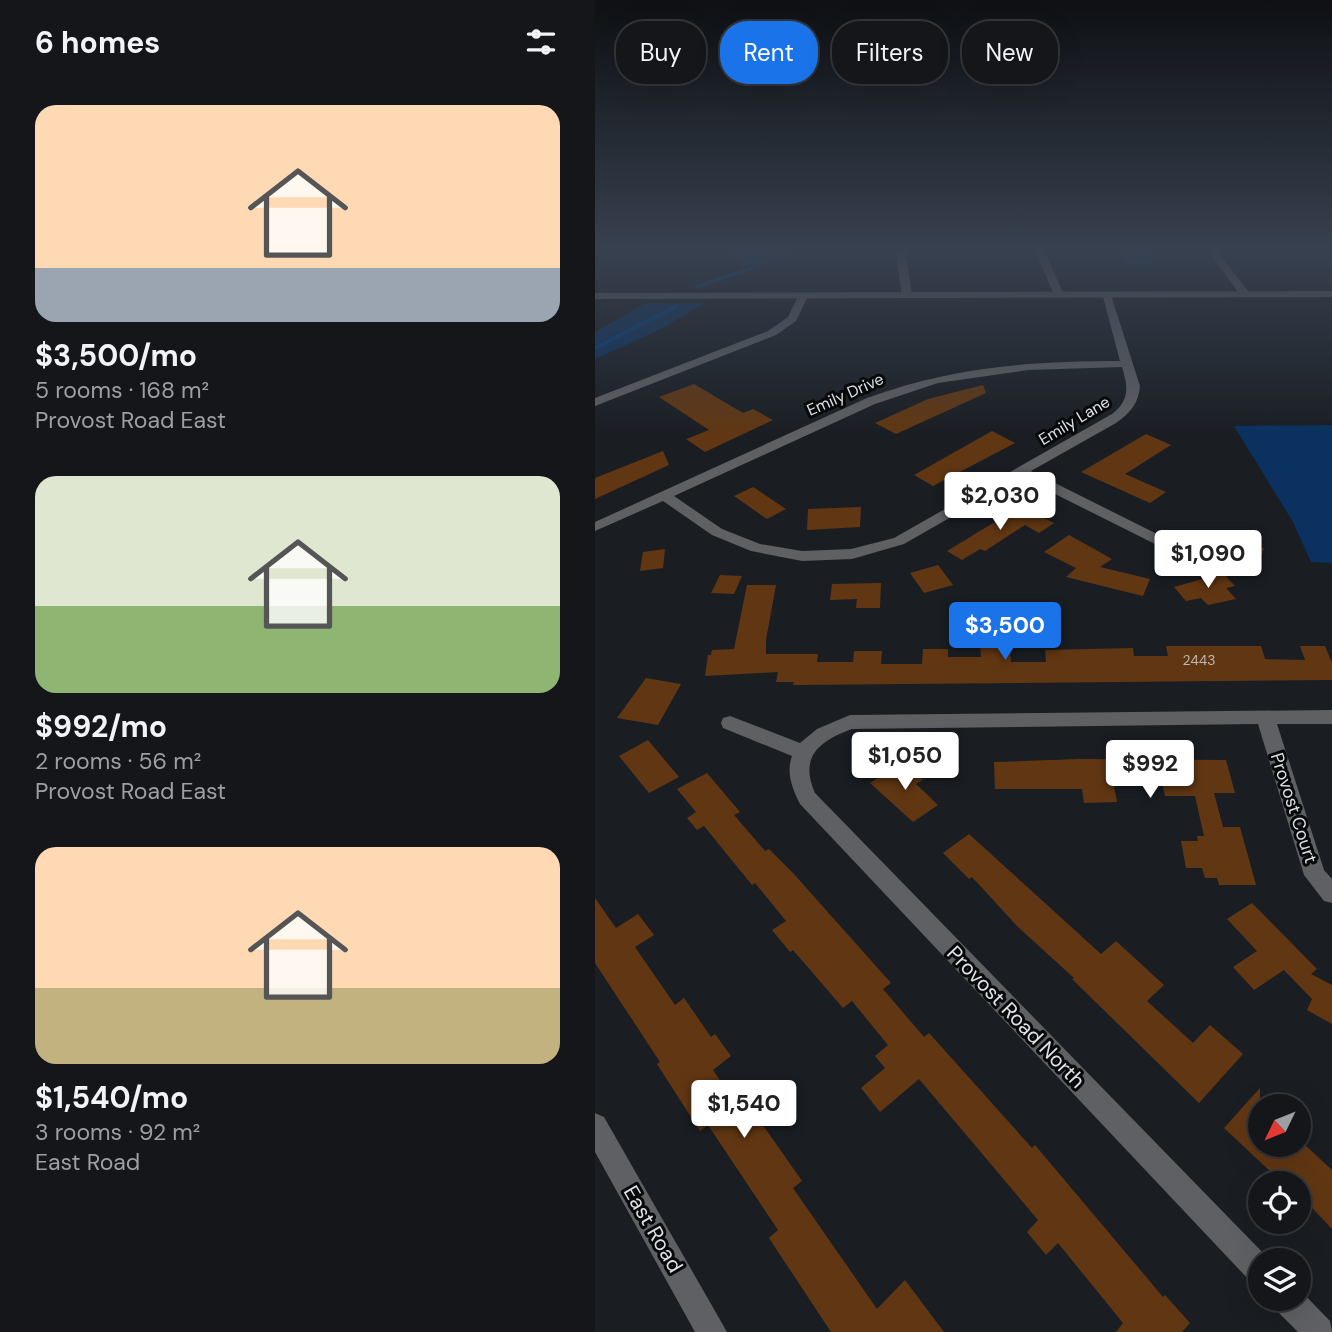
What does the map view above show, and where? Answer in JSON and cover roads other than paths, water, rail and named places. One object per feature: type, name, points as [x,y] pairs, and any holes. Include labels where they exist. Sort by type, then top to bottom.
[{"type":"street","points":[[595,402],[772,333],[792,319],[795,312]]},
{"type":"street","name":"Emily Lane","points":[[664,496],[736,542],[779,553],[827,556],[876,549],[899,541],[1127,409],[1134,394],[1134,386],[1111,312]]},
{"type":"street","name":"Emily Drive","points":[[595,527],[871,401],[935,378],[1010,366],[1127,364]]},
{"type":"street","points":[[1022,472],[1166,544]]},
{"type":"street","name":"Provost Court","points":[[1265,717],[1315,875],[1332,894]]},
{"type":"street","points":[[730,723],[802,752],[831,729],[850,722],[867,720],[1332,717]]},
{"type":"street","name":"Provost Road North","points":[[802,752],[797,768],[800,785],[807,798],[1248,1258]]},
{"type":"street","name":"East Road","points":[[595,1126],[712,1332]]},
{"type":"street","points":[[1298,1311],[1318,1332]]},
{"type":"waterway","points":[[595,348],[665,312]]}]
